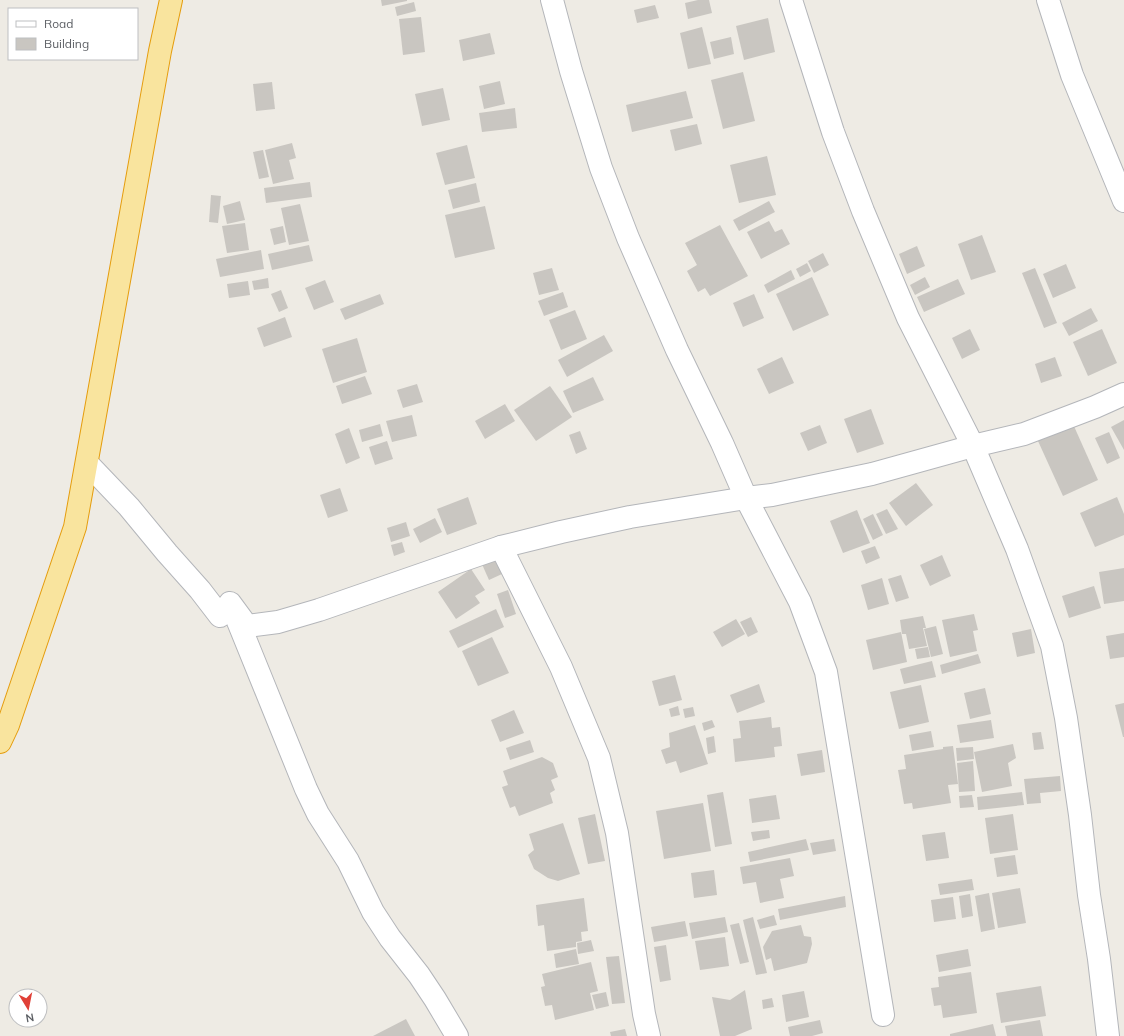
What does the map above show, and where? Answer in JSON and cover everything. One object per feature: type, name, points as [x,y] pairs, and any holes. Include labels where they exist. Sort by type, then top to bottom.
[{"type":"highway","points":[[0,742],[8,725],[75,527],[160,51],[171,0]]},
{"type":"street","points":[[552,0],[571,71],[601,168],[628,238],[677,350],[722,443],[746,498],[800,602],[826,672],[883,1015]]},
{"type":"street","points":[[791,0],[833,132],[863,212],[908,318],[973,446],[1017,549],[1052,646],[1067,725],[1080,815],[1108,1036]]},
{"type":"street","points":[[1048,0],[1072,75],[1124,201]]},
{"type":"street","points":[[230,603],[246,626],[278,622],[319,610],[501,547],[630,517],[772,495],[872,474],[973,446],[1024,434],[1095,407],[1124,394]]},
{"type":"street","points":[[87,463],[129,507],[200,590],[220,616],[230,603]]},
{"type":"street","points":[[501,547],[560,667],[599,758],[617,832],[643,1007],[649,1036]]},
{"type":"street","points":[[230,603],[306,789],[318,814],[348,861],[373,912],[390,938],[431,993],[457,1036]]},
{"type":"building","points":[[381,0],[407,0],[407,1],[382,6]]},
{"type":"building","points":[[698,0],[709,0],[712,13],[688,19],[685,3]]},
{"type":"building","points":[[414,2],[416,11],[397,16],[395,7]]},
{"type":"building","points":[[655,5],[659,18],[637,23],[634,10]]},
{"type":"building","points":[[421,17],[425,52],[403,55],[399,19]]},
{"type":"building","points":[[768,18],[775,52],[744,60],[736,26]]},
{"type":"building","points":[[702,27],[711,64],[688,69],[680,33]]},
{"type":"building","points":[[490,33],[495,54],[463,61],[459,40]]},
{"type":"building","points":[[731,37],[734,54],[714,59],[710,42]]},
{"type":"building","points":[[743,72],[755,121],[723,129],[711,80]]},
{"type":"building","points":[[500,81],[505,104],[484,109],[479,86]]},
{"type":"building","points":[[272,82],[275,109],[256,111],[253,84]]},
{"type":"building","points":[[443,88],[450,120],[422,126],[415,94]]},
{"type":"building","points":[[686,91],[693,118],[632,132],[626,105]]},
{"type":"building","points":[[515,108],[517,128],[482,132],[479,113]]},
{"type":"building","points":[[697,124],[702,144],[675,151],[670,130]]},
{"type":"building","points":[[292,143],[296,158],[289,160],[294,179],[273,184],[265,150]]},
{"type":"building","points":[[467,145],[475,178],[445,185],[436,153]]},
{"type":"building","points":[[263,150],[269,177],[259,179],[253,152]]},
{"type":"building","points":[[767,156],[776,195],[739,203],[730,165]]},
{"type":"building","points":[[310,182],[312,197],[266,203],[264,188]]},
{"type":"building","points":[[476,183],[480,202],[453,209],[448,190]]},
{"type":"building","points":[[211,195],[221,196],[218,223],[209,222]]},
{"type":"building","points":[[240,201],[245,220],[227,224],[223,206]]},
{"type":"building","points":[[769,201],[775,212],[739,231],[733,220]]},
{"type":"building","points":[[300,204],[309,241],[289,245],[281,208]]},
{"type":"building","points":[[485,206],[495,249],[455,258],[445,215]]},
{"type":"building","points":[[769,221],[775,232],[782,229],[790,244],[761,259],[747,232]]},
{"type":"building","points":[[245,223],[249,250],[227,253],[222,226]]},
{"type":"building","points":[[720,225],[748,276],[710,296],[705,288],[698,292],[687,271],[697,265],[685,243]]},
{"type":"building","points":[[283,226],[286,242],[274,245],[270,229]]},
{"type":"building","points":[[982,235],[996,272],[971,280],[958,244]]},
{"type":"building","points":[[309,245],[313,261],[272,270],[268,254]]},
{"type":"building","points":[[917,246],[925,266],[907,274],[899,254]]},
{"type":"building","points":[[261,250],[264,269],[220,277],[216,259]]},
{"type":"building","points":[[823,253],[829,265],[814,273],[808,261]]},
{"type":"building","points":[[807,263],[811,271],[800,277],[796,269]]},
{"type":"building","points":[[1066,264],[1076,288],[1053,298],[1043,274]]},
{"type":"building","points":[[552,268],[559,290],[539,295],[533,273]]},
{"type":"building","points":[[1035,268],[1057,323],[1044,328],[1022,273]]},
{"type":"building","points":[[791,270],[795,279],[768,293],[764,285]]},
{"type":"building","points":[[812,277],[829,315],[793,331],[776,294]]},
{"type":"building","points":[[925,277],[930,287],[915,295],[910,285]]},
{"type":"building","points":[[268,278],[269,288],[254,290],[252,281]]},
{"type":"building","points":[[958,279],[965,294],[924,312],[917,297]]},
{"type":"building","points":[[325,280],[334,302],[314,310],[305,288]]},
{"type":"building","points":[[248,281],[250,295],[229,298],[227,284]]},
{"type":"building","points":[[281,290],[288,308],[279,312],[271,294]]},
{"type":"building","points":[[563,292],[568,307],[544,316],[538,301]]},
{"type":"building","points":[[380,294],[384,304],[345,320],[340,309]]},
{"type":"building","points":[[754,294],[764,318],[743,327],[733,303]]},
{"type":"building","points":[[1091,308],[1098,321],[1069,336],[1062,323]]},
{"type":"building","points":[[575,310],[587,339],[561,350],[549,320]]},
{"type":"building","points":[[285,317],[292,337],[264,347],[257,328]]},
{"type":"building","points":[[970,329],[980,350],[962,359],[952,338]]},
{"type":"building","points":[[1102,329],[1117,363],[1088,376],[1073,342]]},
{"type":"building","points":[[604,335],[613,351],[567,377],[558,360]]},
{"type":"building","points":[[357,338],[367,372],[333,383],[322,349]]},
{"type":"building","points":[[782,357],[794,383],[769,394],[757,369]]},
{"type":"building","points":[[1055,357],[1062,376],[1041,383],[1035,364]]},
{"type":"building","points":[[365,376],[372,394],[342,404],[336,386]]},
{"type":"building","points":[[593,377],[604,400],[573,413],[563,391]]},
{"type":"building","points":[[417,384],[423,402],[403,408],[397,390]]},
{"type":"building","points":[[550,386],[572,417],[536,441],[514,410]]},
{"type":"building","points":[[505,404],[515,421],[485,439],[475,421]]},
{"type":"building","points":[[871,409],[884,444],[857,453],[844,419]]},
{"type":"building","points":[[412,415],[417,436],[392,442],[386,421]]},
{"type":"building","points":[[1124,420],[1124,450],[1111,427]]},
{"type":"building","points":[[380,424],[383,436],[362,442],[359,430]]},
{"type":"building","points":[[1073,424],[1098,480],[1063,496],[1038,441]]},
{"type":"building","points":[[820,425],[827,443],[808,451],[800,433]]},
{"type":"building","points":[[349,428],[360,458],[346,464],[335,434]]},
{"type":"building","points":[[580,431],[587,449],[576,454],[569,435]]},
{"type":"building","points":[[1109,432],[1120,458],[1107,464],[1095,438]]},
{"type":"building","points":[[387,441],[393,459],[375,465],[369,447]]},
{"type":"building","points":[[916,483],[933,505],[906,526],[889,503]]},
{"type":"building","points":[[340,488],[348,511],[328,518],[320,495]]},
{"type":"building","points":[[468,497],[477,524],[447,535],[437,509]]},
{"type":"building","points":[[1117,497],[1124,514],[1124,535],[1095,547],[1080,513]]},
{"type":"building","points":[[887,509],[898,529],[886,534],[876,514]]},
{"type":"building","points":[[857,510],[870,543],[843,553],[830,521]]},
{"type":"building","points":[[873,514],[883,535],[873,540],[863,519]]},
{"type":"building","points":[[435,518],[442,532],[420,543],[413,529]]},
{"type":"building","points":[[406,522],[410,536],[391,542],[387,528]]},
{"type":"building","points":[[402,542],[405,552],[394,556],[391,545]]},
{"type":"building","points":[[875,546],[880,558],[866,564],[861,551]]},
{"type":"building","points":[[942,555],[951,576],[930,586],[920,565]]},
{"type":"building","points":[[494,556],[502,574],[489,580],[481,562]]},
{"type":"building","points":[[1124,568],[1124,601],[1104,604],[1099,572]]},
{"type":"building","points":[[471,569],[485,590],[475,596],[480,603],[456,619],[438,592]]},
{"type":"building","points":[[901,575],[909,598],[896,602],[888,579]]},
{"type":"building","points":[[882,578],[889,604],[868,610],[861,585]]},
{"type":"building","points":[[1094,586],[1101,608],[1069,618],[1062,596]]},
{"type":"building","points":[[508,590],[516,614],[505,618],[497,594]]},
{"type":"building","points":[[496,609],[504,627],[458,648],[449,631]]},
{"type":"building","points":[[974,614],[978,630],[973,631],[977,651],[950,657],[942,620]]},
{"type":"building","points":[[923,616],[926,628],[923,628],[927,646],[909,649],[906,634],[902,634],[900,620]]},
{"type":"building","points":[[751,617],[758,632],[748,637],[740,622]]},
{"type":"building","points":[[736,619],[745,634],[722,647],[713,632]]},
{"type":"building","points":[[936,626],[943,654],[931,657],[924,629]]},
{"type":"building","points":[[1031,629],[1035,653],[1017,657],[1012,633]]},
{"type":"building","points":[[901,632],[907,662],[873,670],[866,640]]},
{"type":"building","points":[[1124,633],[1124,657],[1110,659],[1106,636]]},
{"type":"building","points":[[492,637],[509,673],[478,686],[462,651]]},
{"type":"building","points":[[928,647],[930,657],[917,659],[915,649]]},
{"type":"building","points":[[978,654],[981,663],[942,674],[940,665]]},
{"type":"building","points":[[932,661],[936,677],[904,684],[900,669]]},
{"type":"building","points":[[675,675],[682,700],[659,706],[652,681]]},
{"type":"building","points":[[759,684],[765,702],[737,713],[730,695]]},
{"type":"building","points":[[921,685],[929,722],[899,729],[890,692]]},
{"type":"building","points":[[985,688],[991,714],[970,719],[964,693]]},
{"type":"building","points":[[1124,703],[1124,737],[1123,737],[1115,705]]},
{"type":"building","points":[[678,706],[680,715],[671,717],[669,709]]},
{"type":"building","points":[[693,707],[695,716],[685,718],[683,709]]},
{"type":"building","points":[[514,710],[524,733],[500,742],[491,720]]},
{"type":"building","points":[[771,717],[772,728],[780,727],[782,746],[774,747],[775,757],[735,762],[733,739],[741,738],[739,721]]},
{"type":"building","points":[[712,720],[715,727],[704,731],[702,723]]},
{"type":"building","points":[[991,720],[994,738],[960,743],[957,725]]},
{"type":"building","points":[[695,725],[708,764],[680,773],[676,761],[666,764],[661,750],[670,747],[669,733]]},
{"type":"building","points":[[931,731],[934,747],[912,751],[909,735]]},
{"type":"building","points":[[1041,732],[1044,749],[1034,750],[1032,733]]},
{"type":"building","points":[[714,736],[716,752],[708,754],[706,738]]},
{"type":"building","points":[[530,740],[534,752],[510,760],[506,748]]},
{"type":"building","points":[[1013,744],[1016,758],[1008,763],[1012,786],[982,792],[974,752]]},
{"type":"building","points":[[953,746],[958,784],[948,785],[951,803],[913,809],[912,803],[904,804],[898,770],[906,769],[904,755]]},
{"type":"building","points":[[973,747],[974,759],[957,761],[956,748]]},
{"type":"building","points":[[822,750],[825,772],[801,776],[797,754]]},
{"type":"building","points":[[542,757],[553,763],[558,777],[551,780],[555,790],[550,793],[553,803],[519,816],[515,806],[510,808],[502,787],[508,785],[503,771]]},
{"type":"building","points":[[973,761],[975,791],[959,792],[957,763]]},
{"type":"building","points":[[1060,776],[1061,791],[1040,793],[1041,803],[1027,804],[1024,779]]},
{"type":"building","points":[[723,792],[732,844],[715,847],[707,795]]},
{"type":"building","points":[[1022,792],[1024,805],[978,810],[977,797]]},
{"type":"building","points":[[776,795],[780,819],[752,823],[749,799]]},
{"type":"building","points":[[972,795],[974,807],[960,808],[959,796]]},
{"type":"building","points":[[703,803],[711,851],[664,859],[656,811]]},
{"type":"building","points":[[595,814],[605,861],[588,864],[578,818]]},
{"type":"building","points":[[1013,814],[1018,850],[990,854],[985,818]]},
{"type":"building","points":[[563,823],[580,874],[558,881],[548,878],[534,869],[528,855],[534,850],[529,834]]},
{"type":"building","points":[[769,830],[770,838],[753,841],[751,832]]},
{"type":"building","points":[[945,832],[949,858],[926,861],[922,835]]},
{"type":"building","points":[[806,839],[809,850],[750,862],[748,852]]},
{"type":"building","points":[[834,839],[836,851],[813,855],[810,843]]},
{"type":"building","points":[[1015,855],[1018,874],[997,877],[994,858]]},
{"type":"building","points":[[790,858],[794,876],[780,879],[784,898],[760,903],[756,882],[743,884],[740,867]]},
{"type":"building","points":[[714,870],[717,895],[694,898],[691,873]]},
{"type":"building","points":[[972,879],[974,890],[940,895],[938,884]]},
{"type":"building","points":[[1020,888],[1026,923],[998,928],[992,893]]},
{"type":"building","points":[[989,893],[995,929],[981,932],[975,896]]},
{"type":"building","points":[[970,894],[973,916],[962,918],[959,896]]},
{"type":"building","points":[[845,896],[846,907],[780,920],[778,909]]},
{"type":"building","points":[[953,897],[956,919],[934,922],[931,900]]},
{"type":"building","points":[[584,898],[588,931],[581,932],[582,941],[576,942],[576,947],[547,951],[544,925],[538,926],[536,905]]},
{"type":"building","points":[[774,915],[777,925],[760,929],[757,920]]},
{"type":"building","points":[[725,917],[728,932],[692,939],[689,923]]},
{"type":"building","points":[[753,917],[767,973],[756,975],[743,920]]},
{"type":"building","points":[[685,921],[688,936],[654,942],[651,927]]},
{"type":"building","points":[[739,923],[749,962],[740,964],[730,925]]},
{"type":"building","points":[[801,925],[804,936],[811,937],[812,944],[807,963],[774,971],[771,958],[766,960],[763,947],[772,931]]},
{"type":"building","points":[[725,937],[729,966],[700,970],[695,941]]},
{"type":"building","points":[[591,940],[594,951],[578,954],[577,943]]},
{"type":"building","points":[[666,945],[671,980],[660,982],[654,947]]},
{"type":"building","points":[[576,949],[579,964],[556,968],[554,954]]},
{"type":"building","points":[[968,949],[971,966],[939,972],[936,955]]},
{"type":"building","points":[[619,956],[625,1003],[612,1004],[606,957]]},
{"type":"building","points":[[591,962],[598,991],[590,993],[594,1010],[555,1020],[552,1005],[545,1006],[541,987],[545,986],[542,974]]},
{"type":"building","points":[[971,972],[977,1013],[943,1018],[941,1005],[934,1006],[931,988],[939,987],[938,977]]},
{"type":"building","points":[[1041,986],[1046,1016],[1001,1023],[996,993]]},
{"type":"building","points":[[745,990],[752,1029],[735,1036],[720,1036],[712,997],[730,1000]]},
{"type":"building","points":[[804,991],[809,1017],[786,1022],[782,995]]},
{"type":"building","points":[[606,992],[609,1006],[596,1009],[592,995]]},
{"type":"building","points":[[772,998],[774,1007],[763,1009],[762,1000]]},
{"type":"building","points":[[406,1019],[415,1036],[373,1036]]},
{"type":"building","points":[[820,1020],[823,1033],[812,1036],[790,1036],[788,1027]]},
{"type":"building","points":[[1040,1020],[1043,1036],[1007,1036],[1005,1026]]},
{"type":"building","points":[[993,1024],[996,1036],[950,1036],[950,1034]]},
{"type":"building","points":[[625,1029],[627,1036],[611,1036],[610,1032]]}]
